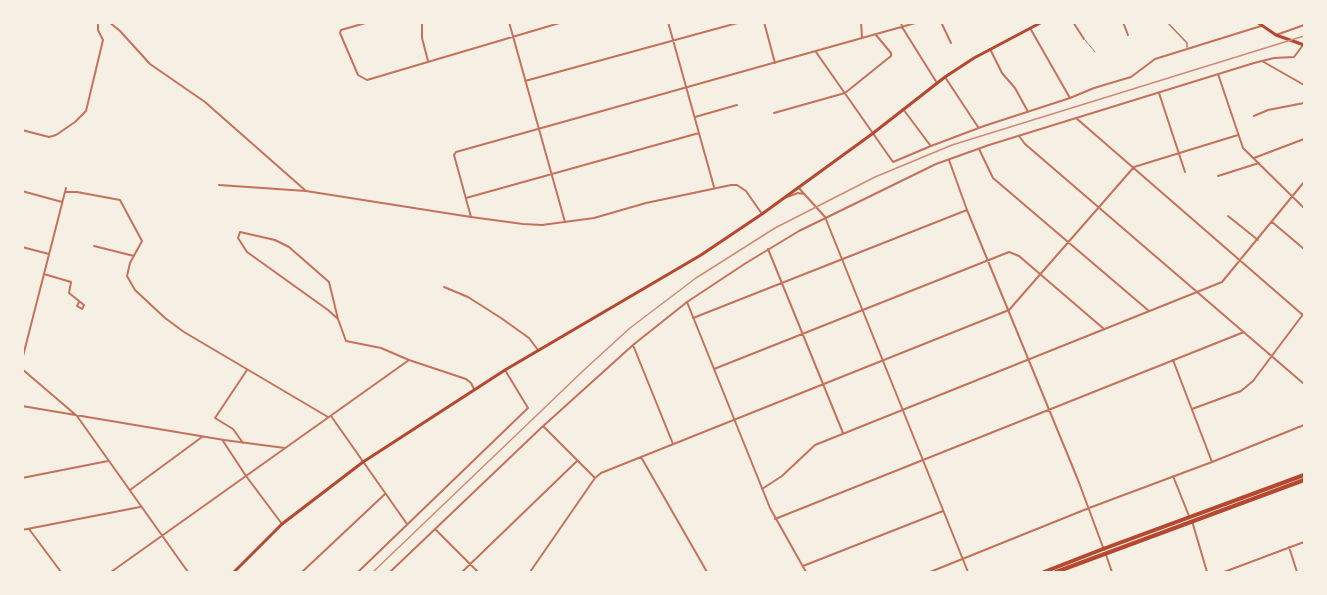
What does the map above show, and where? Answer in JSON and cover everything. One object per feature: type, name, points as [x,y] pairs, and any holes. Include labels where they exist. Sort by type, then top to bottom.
[{"type":"highway","points":[[1044,573],[1305,477]]},
{"type":"highway","points":[[1056,573],[1104,551]]},
{"type":"main road","points":[[234,573],[282,524],[363,462],[505,370],[673,272],[762,214],[872,134],[945,77],[990,49],[1042,22]]},
{"type":"main road","points":[[1257,22],[1275,35],[1304,45]]},
{"type":"street","points":[[22,130],[49,137],[56,135],[86,111],[103,40],[98,30],[98,22]]},
{"type":"street","points":[[109,22],[150,64],[205,102],[306,191]]},
{"type":"street","points":[[369,22],[341,30],[340,33],[358,75],[363,80],[562,22]]},
{"type":"street","points":[[422,22],[422,38],[429,61]]},
{"type":"street","points":[[509,22],[565,222]]},
{"type":"street","points":[[668,22],[714,187]]},
{"type":"street","points":[[525,81],[741,22]]},
{"type":"street","points":[[764,22],[775,63]]},
{"type":"street","points":[[861,22],[862,39]]},
{"type":"street","points":[[901,22],[937,83]]},
{"type":"street","points":[[471,217],[454,155],[456,152],[919,22]]},
{"type":"street","points":[[941,22],[951,43]]},
{"type":"street","points":[[1073,22],[1084,39]]},
{"type":"street","points":[[1123,22],[1128,35]]},
{"type":"street","points":[[1167,22],[1187,43],[1187,49]]},
{"type":"street","points":[[1275,35],[1305,25]]},
{"type":"street","points":[[816,52],[893,162],[978,128],[1131,77],[1155,59],[1261,26]]},
{"type":"street","points":[[1030,28],[1070,98]]},
{"type":"street","points":[[774,113],[845,93],[891,56],[876,35]]},
{"type":"street","points":[[390,573],[543,426],[633,345],[687,302],[768,249],[825,218],[936,164],[1218,74],[1279,57],[1294,57],[1304,45]]},
{"type":"street","points":[[990,49],[1002,74],[1015,88],[1028,112]]},
{"type":"street","points":[[1262,61],[1305,85]]},
{"type":"street","points":[[1218,74],[1244,148],[1305,208]]},
{"type":"street","points":[[945,77],[978,128]]},
{"type":"street","points":[[1159,93],[1185,172]]},
{"type":"street","points":[[1254,116],[1268,110],[1305,103]]},
{"type":"street","points":[[695,117],[737,105]]},
{"type":"street","points":[[903,109],[931,146]]},
{"type":"street","points":[[1076,118],[1304,315],[1253,381],[1241,391],[1192,409]]},
{"type":"street","points":[[466,198],[699,133]]},
{"type":"street","points":[[530,573],[595,478],[734,419],[1009,310],[1134,167],[1238,135]]},
{"type":"street","points":[[1019,136],[1025,144],[1305,384]]},
{"type":"street","points":[[1253,158],[1305,139]]},
{"type":"street","points":[[979,149],[993,178],[1150,312]]},
{"type":"street","points":[[949,160],[967,210],[1089,508],[1112,573]]},
{"type":"street","points":[[1218,176],[1259,163]]},
{"type":"street","points":[[762,489],[782,476],[815,445],[1222,282],[1305,182]]},
{"type":"street","points":[[219,185],[306,191],[523,224],[565,222],[604,215],[714,187],[731,185],[742,187],[762,214]]},
{"type":"street","points":[[798,187],[825,218],[968,573]]},
{"type":"street","points":[[22,360],[66,190],[120,200],[142,237],[127,276],[135,290],[180,330],[329,416],[407,524]]},
{"type":"street","points":[[22,191],[62,202]]},
{"type":"street","points":[[784,197],[798,193],[804,194]]},
{"type":"street","points":[[693,318],[967,210]]},
{"type":"street","points":[[1228,216],[1258,240]]},
{"type":"street","points":[[1272,222],[1305,249]]},
{"type":"street","points":[[338,319],[316,300],[247,252],[238,238],[240,232],[275,240],[289,247],[329,282],[346,341],[381,348],[471,382],[474,389]]},
{"type":"street","points":[[94,246],[134,256]]},
{"type":"street","points":[[22,248],[49,254]]},
{"type":"street","points":[[768,249],[843,433]]},
{"type":"street","points":[[714,369],[988,260],[1012,253],[1019,256],[1104,329]]},
{"type":"street","points":[[44,274],[70,282],[69,293],[80,302]]},
{"type":"street","points":[[444,287],[468,297],[501,318],[529,338],[538,350]]},
{"type":"street","points":[[687,302],[775,519],[806,573]]},
{"type":"street","points":[[775,519],[1244,332]]},
{"type":"street","points":[[633,345],[673,444]]},
{"type":"street","points":[[111,573],[409,360]]},
{"type":"street","points":[[1173,360],[1212,462]]},
{"type":"street","points":[[22,369],[77,416],[188,573]]},
{"type":"street","points":[[243,442],[233,429],[215,418],[247,370]]},
{"type":"street","points":[[358,573],[528,408],[505,370]]},
{"type":"street","points":[[22,406],[202,437],[285,448]]},
{"type":"street","points":[[930,573],[1089,508],[1305,425]]},
{"type":"street","points":[[543,426],[595,478]]},
{"type":"street","points":[[129,490],[202,437]]},
{"type":"street","points":[[224,440],[223,443],[282,524]]},
{"type":"street","points":[[641,457],[707,573]]},
{"type":"street","points":[[22,478],[108,461]]},
{"type":"street","points":[[462,573],[577,461]]},
{"type":"street","points":[[1173,476],[1191,519],[1207,573]]},
{"type":"street","points":[[302,573],[385,494]]},
{"type":"street","points":[[22,530],[141,507]]},
{"type":"street","points":[[802,566],[943,511]]},
{"type":"street","points":[[29,529],[61,573]]},
{"type":"street","points":[[435,529],[478,573]]},
{"type":"street","points":[[1224,573],[1305,542]]},
{"type":"street","points":[[1289,547],[1297,573]]},
{"type":"lane","points":[[1084,39],[1095,52]]},
{"type":"railway","points":[[373,572],[630,328],[696,278],[775,228],[875,177],[952,145],[1304,36]]}]
